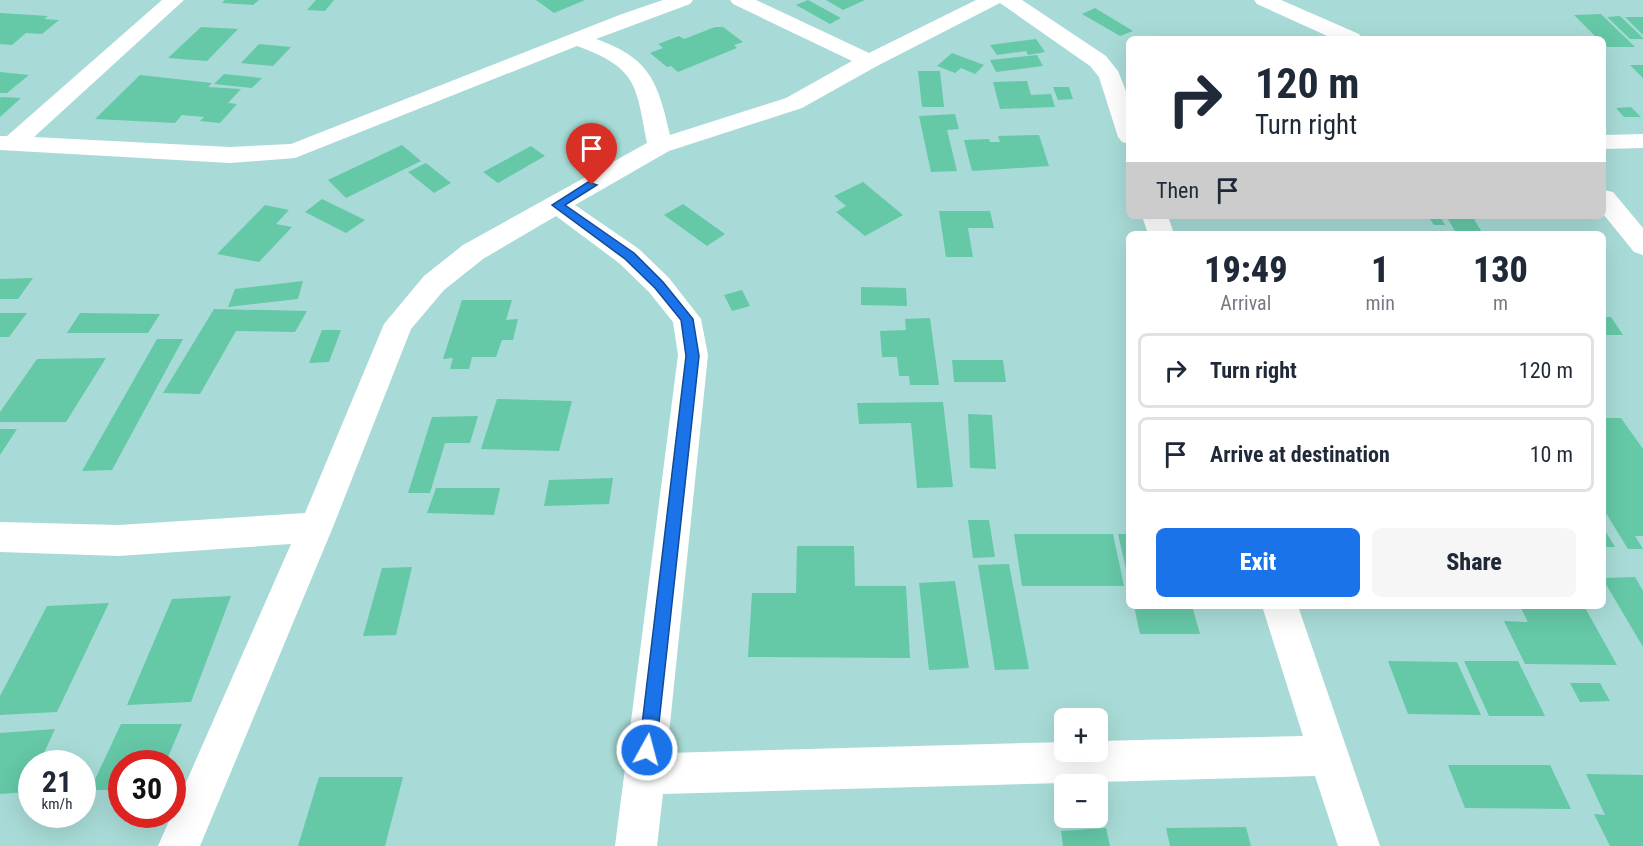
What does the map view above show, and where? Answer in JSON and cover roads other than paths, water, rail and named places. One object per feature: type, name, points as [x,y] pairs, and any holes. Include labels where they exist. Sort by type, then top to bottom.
[{"type":"street","points":[[7,143],[174,0]]},
{"type":"street","points":[[7,143],[231,155],[295,151],[576,39],[683,0]]},
{"type":"street","points":[[740,0],[869,61]]},
{"type":"street","points":[[179,846],[316,527],[398,324],[434,283],[472,252],[660,146],[795,103],[869,61],[992,0]]},
{"type":"street","points":[[1008,0],[1098,61],[1110,76],[1126,125]]},
{"type":"street","points":[[1264,0],[1344,36]]},
{"type":"street","points":[[576,39],[611,51],[638,69],[648,91],[660,146]]},
{"type":"street","points":[[1606,142],[1643,141]]},
{"type":"street","points":[[1606,200],[1643,246]]},
{"type":"street","points":[[557,205],[630,256],[659,285],[687,319],[693,356],[636,846]]},
{"type":"street","points":[[0,537],[32,540],[209,537],[316,527]]},
{"type":"street","points":[[1281,609],[1359,846]]},
{"type":"street","points":[[645,774],[1328,755]]}]
